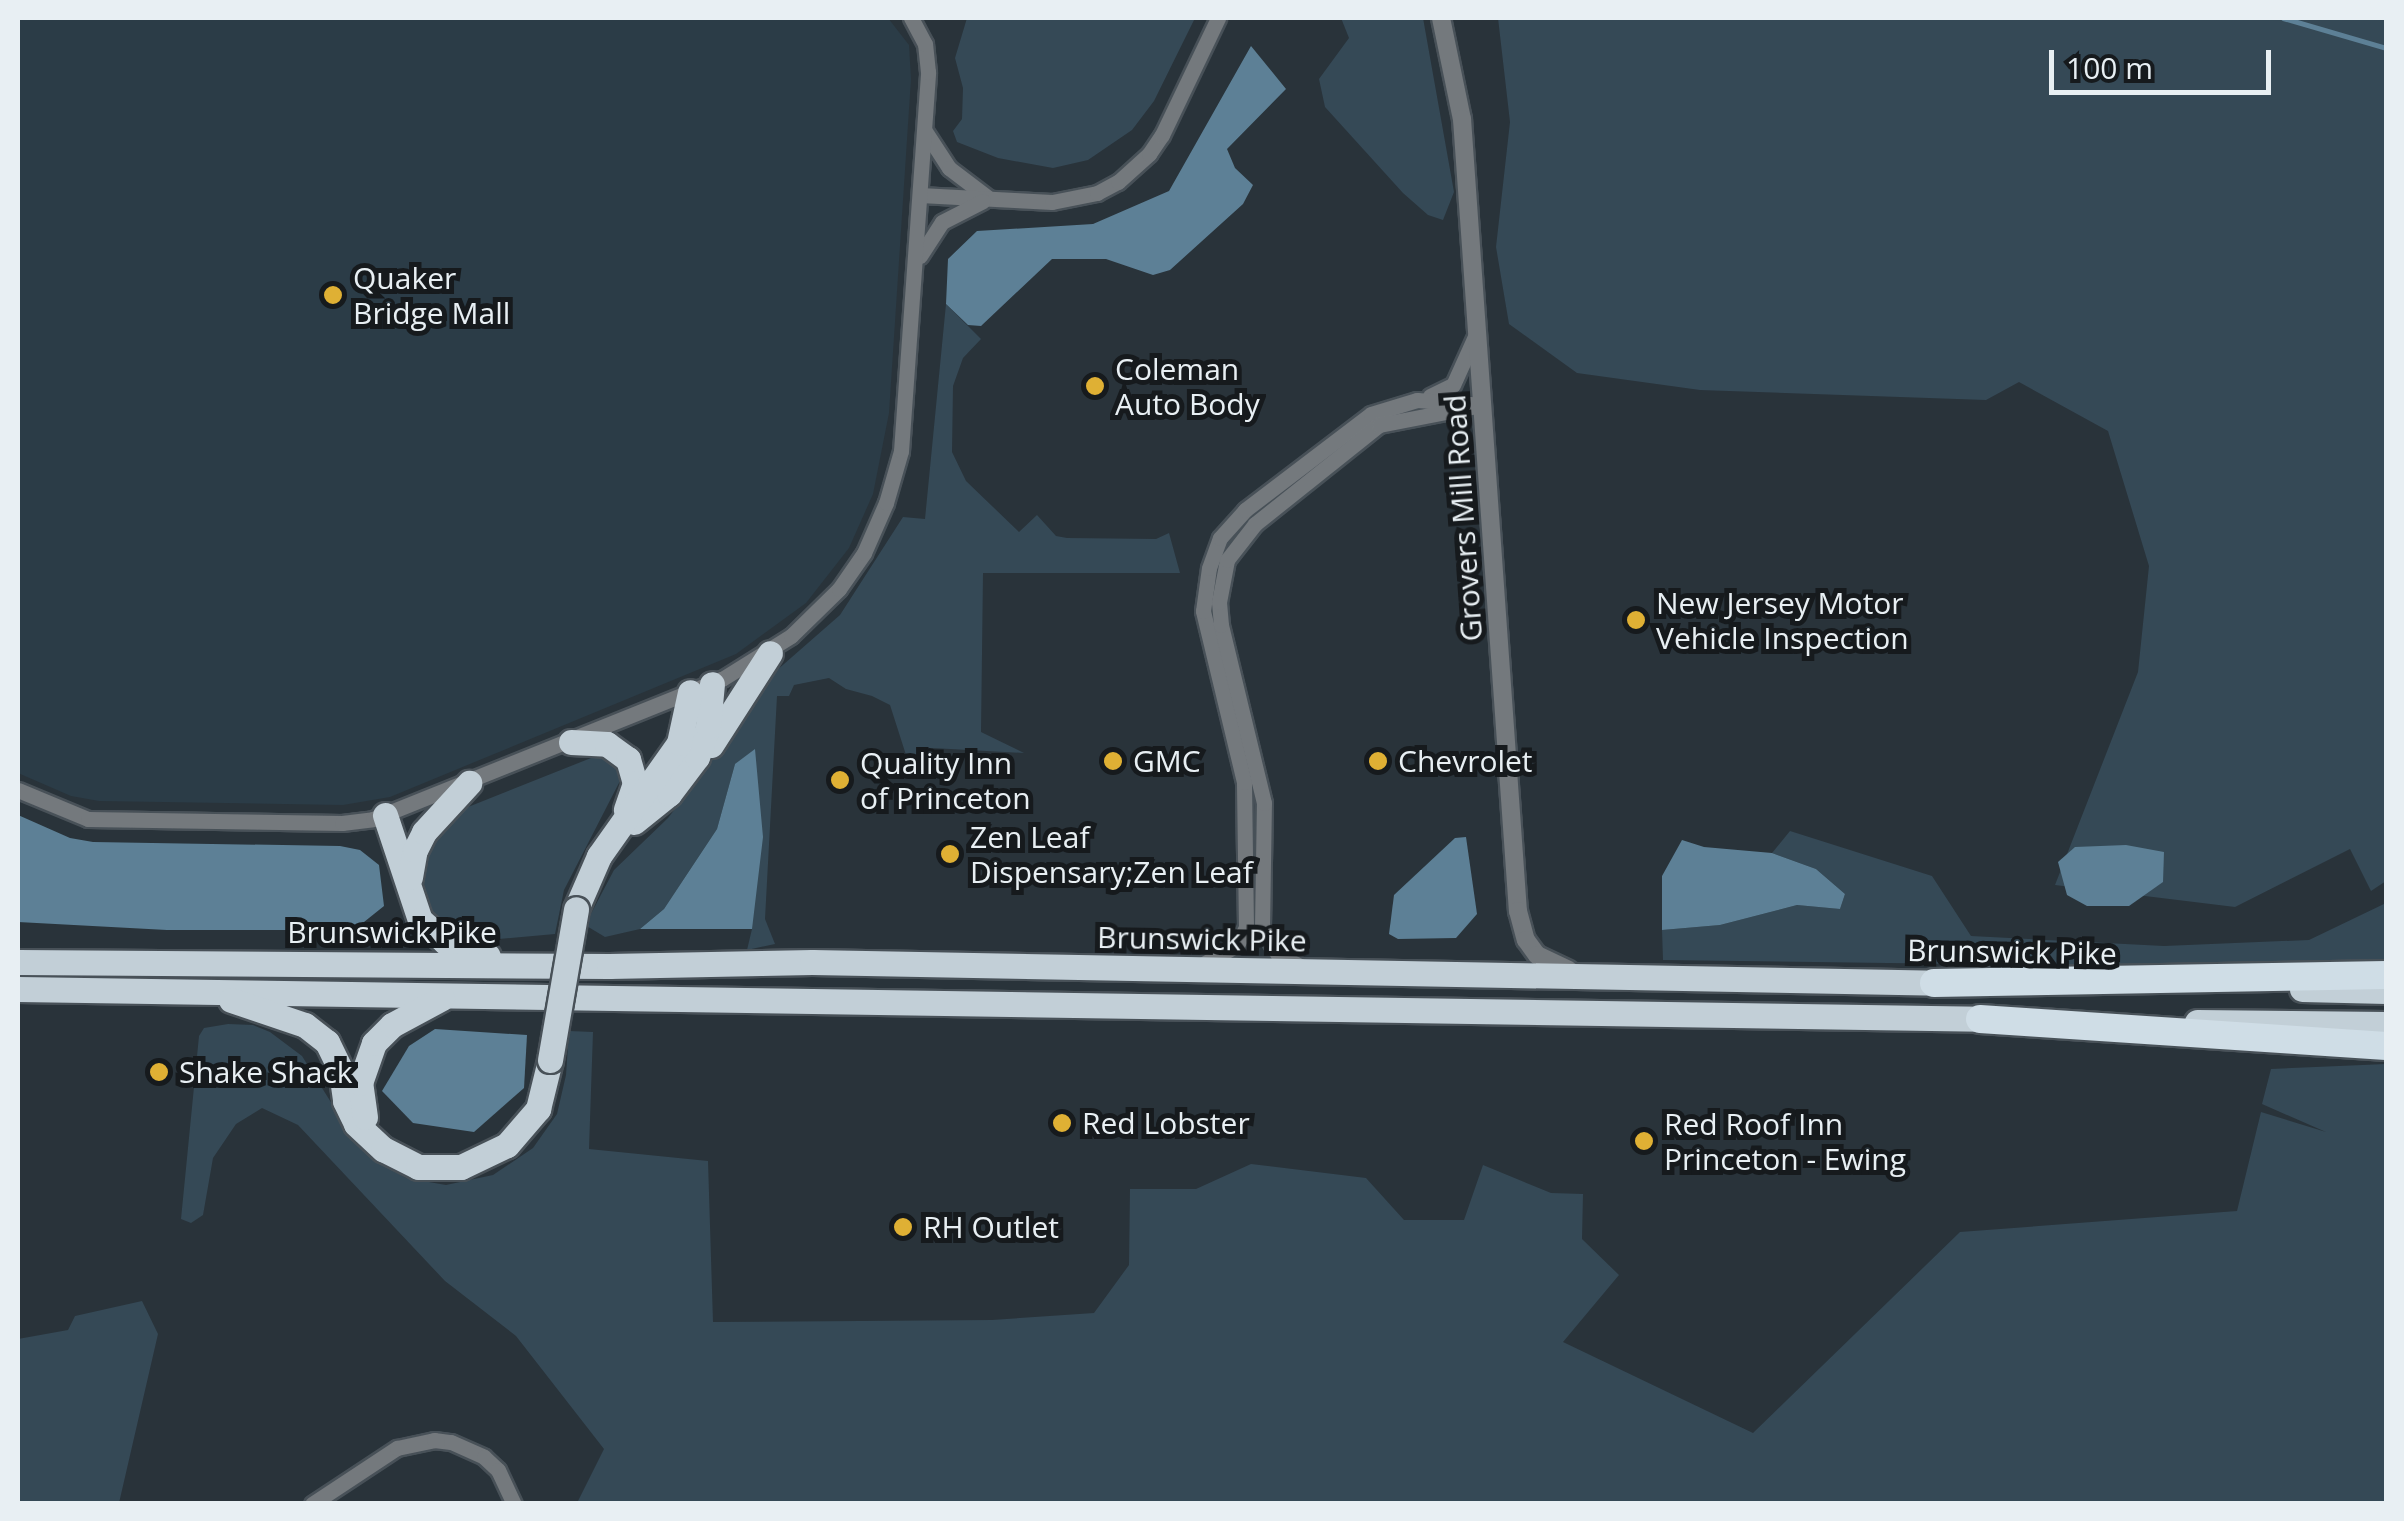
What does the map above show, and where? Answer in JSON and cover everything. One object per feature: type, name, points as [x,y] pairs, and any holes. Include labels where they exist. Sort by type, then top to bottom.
[{"type":"highway","points":[[617,832],[645,816],[686,776],[770,653]]},
{"type":"highway","points":[[686,776],[706,732],[701,688]]},
{"type":"highway","points":[[213,993],[306,1024],[327,1042],[342,1071],[351,1116],[364,1134],[394,1156],[418,1167],[446,1169],[492,1155],[531,1120],[550,1060],[576,910],[594,865],[679,743],[701,688]]},
{"type":"highway","points":[[571,742],[612,746],[631,763],[634,788],[617,832]]},
{"type":"highway","points":[[409,882],[418,842],[469,783]]},
{"type":"highway","points":[[385,816],[416,913],[434,935],[458,948],[536,966]]},
{"type":"highway","name":"Brunswick Pike","points":[[18,962],[536,966],[812,962],[1175,972],[2386,990]]},
{"type":"highway","points":[[1934,983],[2386,974]]},
{"type":"highway","name":"Brunswick Pike","points":[[18,989],[2386,1024]]},
{"type":"highway","points":[[394,1156],[377,1139],[364,1114],[363,1066],[383,1032],[442,998]]},
{"type":"highway","points":[[1980,1019],[2386,1046]]},
{"type":"street","points":[[18,790],[96,819],[342,822],[385,816],[701,688],[770,653],[839,589],[882,515],[903,434],[928,58],[910,18]]},
{"type":"street","points":[[920,195],[1075,200],[1097,192],[1134,169],[1162,135],[1218,18]]},
{"type":"street","name":"Grovers Mill Road","points":[[1441,18],[1462,118],[1518,911],[1526,940],[1537,956],[1588,976]]},
{"type":"street","points":[[924,130],[950,168],[990,199]]},
{"type":"street","points":[[916,264],[942,222],[990,199]]},
{"type":"street","points":[[1175,972],[1226,954],[1244,936],[1246,927],[1244,782],[1203,612],[1209,568],[1220,538],[1244,510],[1358,421],[1453,385],[1477,330]]},
{"type":"street","points":[[1417,400],[1482,405]]},
{"type":"street","points":[[1320,974],[1285,960],[1264,935],[1264,804],[1221,625],[1222,579],[1227,560],[1255,524],[1370,431],[1401,419],[1482,405]]},
{"type":"street","points":[[312,1504],[396,1448],[434,1440],[451,1442],[484,1457],[498,1470],[514,1504]]},
{"type":"shaded area","name":"Quaker Bridge Mall","points":[[18,18],[888,18],[909,45],[911,79],[889,413],[873,494],[849,548],[806,603],[736,654],[390,797],[343,805],[99,801],[71,796],[18,773]]},
{"type":"shaded area","points":[[967,18],[1195,18],[1154,101],[1132,130],[1088,160],[1053,168],[998,158],[957,142],[953,131],[962,119],[963,88],[955,58]]},
{"type":"shaded area","points":[[1341,18],[1423,18],[1454,192],[1443,220],[1428,215],[1403,193],[1325,107],[1319,79],[1349,38]]},
{"type":"shaded area","points":[[1498,18],[2386,18],[2386,881],[2371,891],[2350,849],[2235,907],[2055,885],[2138,672],[2149,566],[2108,431],[2019,382],[1986,400],[1700,390],[1577,373],[1509,324],[1496,247],[1510,122]]},
{"type":"shaded area","points":[[1251,46],[1286,89],[1227,149],[1235,168],[1253,185],[1243,204],[1170,270],[1153,275],[1106,259],[1052,259],[981,326],[968,325],[946,304],[948,259],[977,231],[1093,224],[1169,191]]},
{"type":"shaded area","points":[[946,304],[981,339],[963,358],[953,386],[952,452],[966,481],[1019,532],[1037,515],[1056,536],[1067,538],[1156,539],[1169,533],[1180,573],[983,573],[981,732],[1024,753],[932,748],[920,760],[906,755],[890,705],[846,689],[829,678],[794,685],[789,696],[777,696],[765,919],[775,944],[747,950],[752,929],[735,764],[717,829],[664,909],[640,929],[605,937],[585,925],[614,870],[668,818],[719,751],[761,684],[840,615],[903,517],[925,519]]},
{"type":"shaded area","points":[[755,749],[763,837],[752,929],[640,929],[664,909],[717,829],[735,764]]},
{"type":"shaded area","points":[[596,756],[613,763],[621,779],[564,890],[555,934],[464,942],[428,921],[416,887],[435,828],[453,813]]},
{"type":"shaded area","points":[[18,815],[70,838],[93,842],[340,846],[360,850],[379,865],[384,906],[354,930],[167,930],[18,922]]},
{"type":"shaded area","points":[[1790,831],[1932,876],[1971,936],[2164,946],[2309,940],[2386,903],[2386,965],[2251,968],[1663,960],[1662,930],[1720,925],[1797,905],[1840,909],[1845,894],[1816,869],[1772,853]]},
{"type":"shaded area","points":[[1466,837],[1477,914],[1456,938],[1398,939],[1389,934],[1394,895],[1455,838]]},
{"type":"shaded area","points":[[1682,840],[1704,847],[1772,853],[1816,869],[1845,894],[1840,909],[1797,905],[1720,925],[1662,930],[1662,876]]},
{"type":"shaded area","points":[[2126,845],[2164,852],[2163,882],[2129,906],[2087,906],[2067,895],[2058,862],[2075,847]]},
{"type":"shaded area","points":[[253,1025],[270,1032],[302,1056],[359,1147],[371,1158],[406,1178],[446,1185],[493,1175],[533,1148],[557,1114],[566,1075],[569,1031],[593,1032],[589,1149],[708,1161],[713,1322],[992,1320],[1094,1313],[1129,1265],[1130,1189],[1196,1189],[1251,1164],[1366,1178],[1404,1220],[1464,1220],[1483,1165],[1551,1193],[1583,1194],[1582,1239],[1619,1275],[1563,1342],[1753,1433],[1960,1232],[2237,1211],[2261,1112],[2326,1132],[2262,1104],[2271,1069],[2386,1064],[2386,1503],[577,1503],[604,1449],[516,1336],[445,1281],[298,1125],[262,1108],[236,1124],[213,1158],[203,1215],[191,1223],[181,1219],[199,1036],[204,1028]]},
{"type":"shaded area","points":[[435,1029],[527,1035],[524,1088],[474,1132],[413,1123],[382,1091],[409,1046]]},
{"type":"shaded area","points":[[142,1301],[158,1334],[119,1503],[18,1503],[18,1339],[68,1330],[75,1316]]},
{"type":"waterway","points":[[2283,18],[2386,48]]},
{"type":"place","name":"Quaker Bridge Mall","points":[[333,295]]},
{"type":"place","name":"Coleman Auto Body","points":[[1095,386]]},
{"type":"place","name":"New Jersey Motor Vehicle Inspection","points":[[1636,620]]},
{"type":"place","name":"GMC","points":[[1113,761]]},
{"type":"place","name":"Chevrolet","points":[[1378,761]]},
{"type":"place","name":"Quality Inn of Princeton","points":[[840,780]]},
{"type":"place","name":"Zen Leaf Dispensary;Zen Leaf","points":[[950,854]]},
{"type":"place","name":"Shake Shack","points":[[159,1072]]},
{"type":"place","name":"Red Lobster","points":[[1062,1123]]},
{"type":"place","name":"Red Roof Inn Princeton - Ewing","points":[[1644,1141]]},
{"type":"place","name":"RH Outlet","points":[[903,1227]]}]
